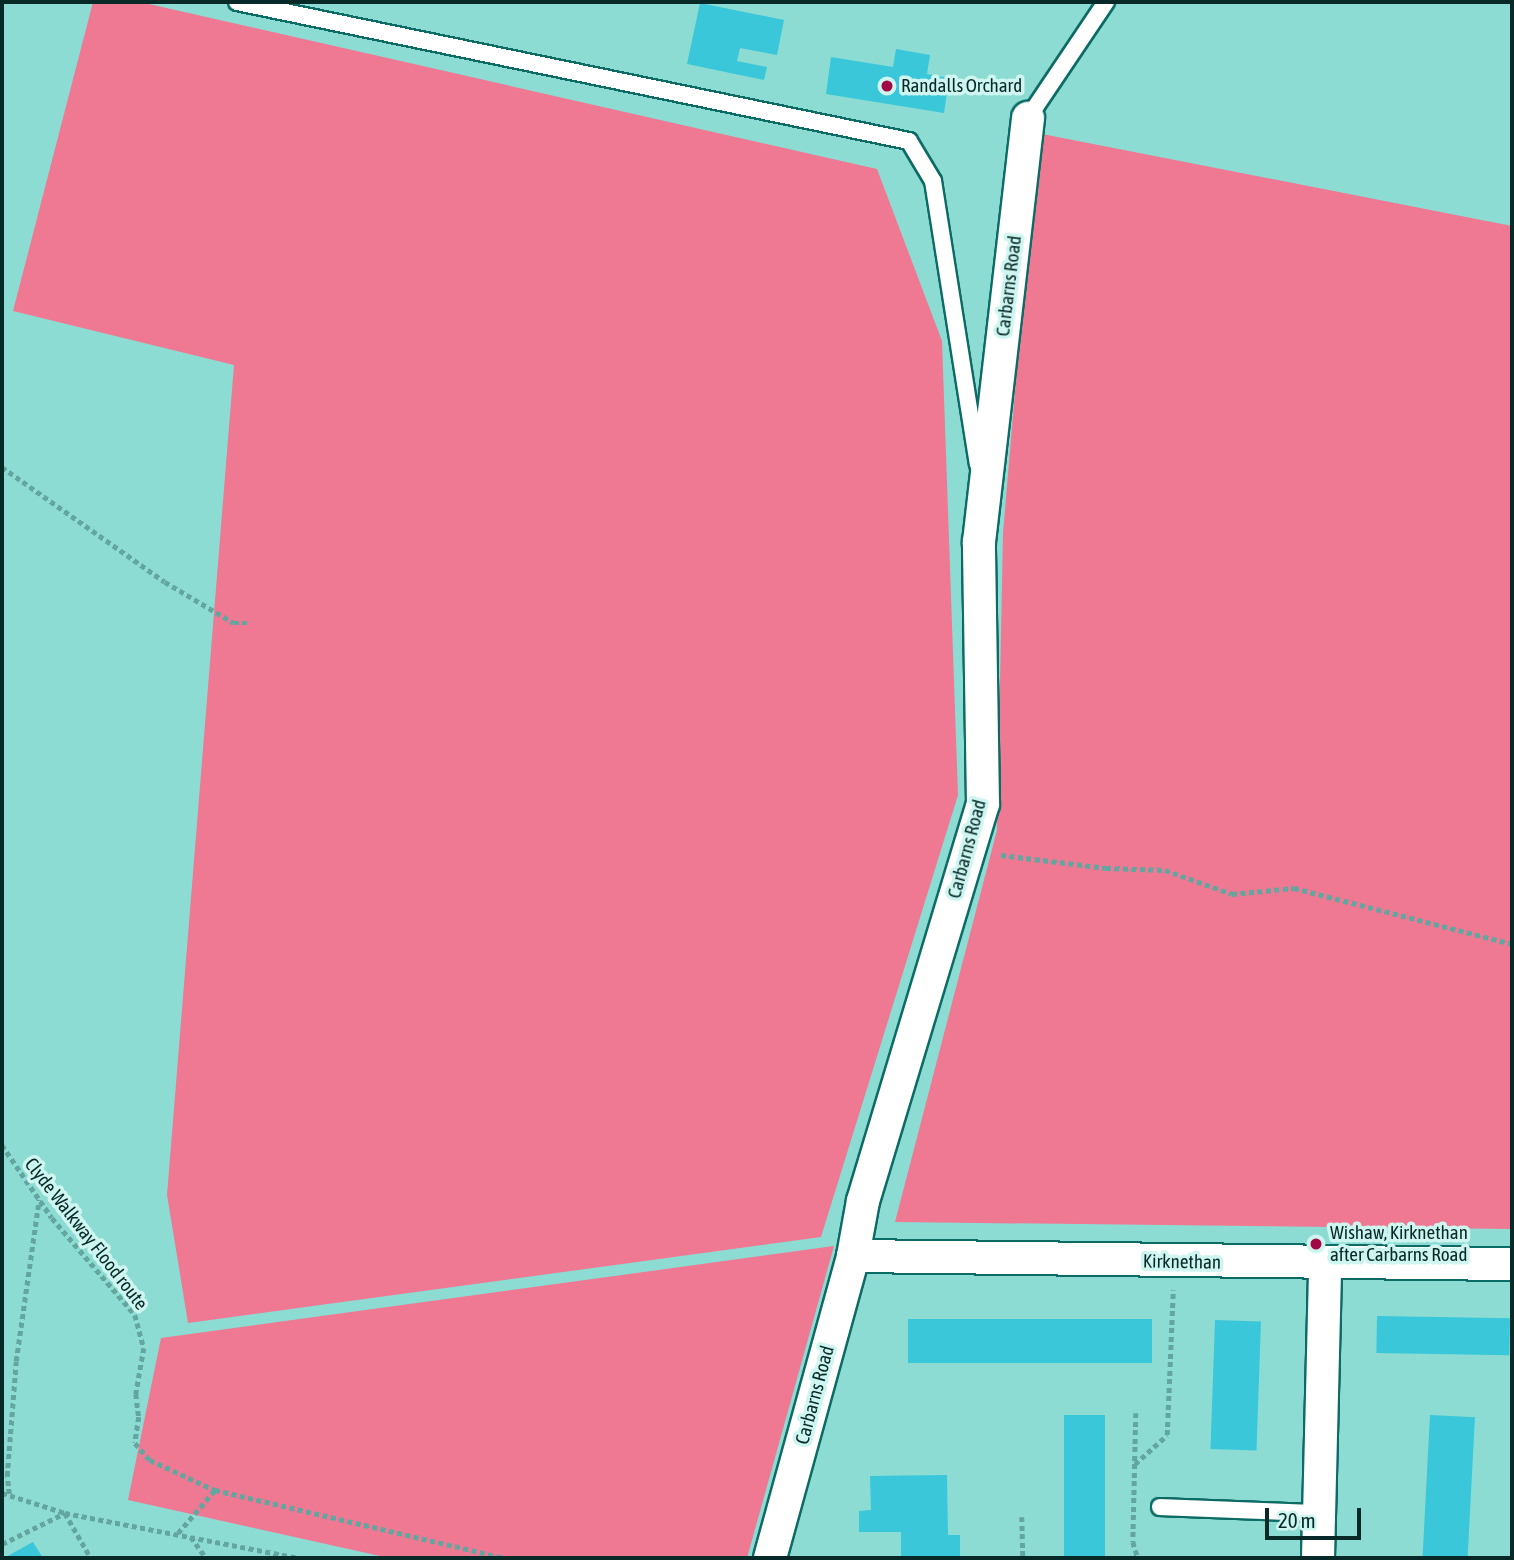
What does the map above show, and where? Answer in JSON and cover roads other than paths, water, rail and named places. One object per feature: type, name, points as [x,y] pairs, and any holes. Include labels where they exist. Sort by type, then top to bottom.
[{"type":"street","name":"Carbarns Road","points":[[770,1558],[853,1256],[863,1201],[983,804],[979,542],[1028,118]]},
{"type":"street","name":"Kirknethan","points":[[853,1256],[1512,1264]]},
{"type":"street","points":[[1318,1558],[1325,1263]]},
{"type":"lane","points":[[237,2],[909,141],[933,181],[984,503]]},
{"type":"lane","points":[[1028,118],[1106,2]]},
{"type":"lane","points":[[1160,1507],[1319,1513]]},
{"type":"place","name":"Randalls Orchard","points":[[887,86]]},
{"type":"place","name":"Wishaw, Kirknethan after Carbarns Road","points":[[1316,1244]]}]
